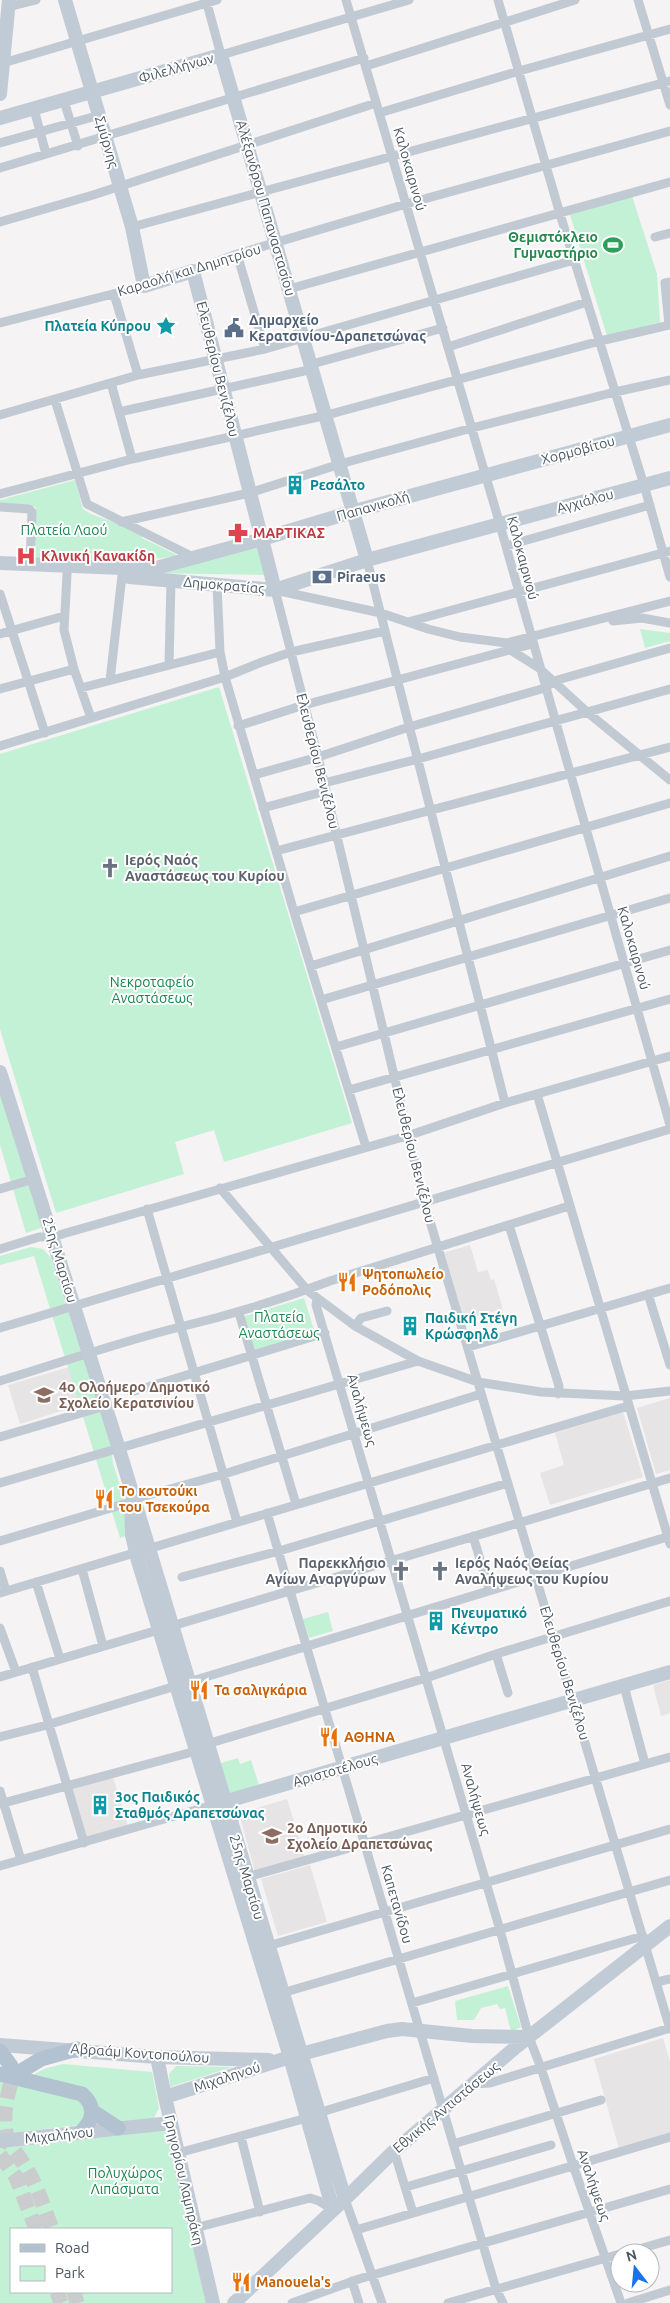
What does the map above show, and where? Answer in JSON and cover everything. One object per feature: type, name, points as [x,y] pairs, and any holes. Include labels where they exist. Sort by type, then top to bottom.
[{"type":"main road","points":[[6,2075],[41,2059],[77,2049]]},
{"type":"main road","points":[[0,2051],[12,2066],[6,2075]]},
{"type":"main road","points":[[6,2075],[76,2091],[86,2098],[92,2111],[118,2128]]},
{"type":"main road","points":[[81,2132],[89,2124],[92,2111]]},
{"type":"street","points":[[0,94],[9,4],[36,0]]},
{"type":"street","name":"Σμύρνης","points":[[65,0],[132,227],[144,286]]},
{"type":"street","points":[[3,63],[218,0]]},
{"type":"street","name":"Καλοκαιρινού","points":[[346,0],[500,524],[531,641],[670,1125]]},
{"type":"street","name":"Φιλελλήνων","points":[[0,118],[93,93],[409,0]]},
{"type":"street","points":[[498,0],[574,260],[650,505],[667,552],[670,577]]},
{"type":"street","points":[[0,168],[234,98],[365,62],[575,0]]},
{"type":"street","points":[[638,0],[649,36],[667,82],[670,105]]},
{"type":"street","name":"Αλέξανδρου Παπαναστασίου","points":[[206,2],[355,511],[367,560]]},
{"type":"street","points":[[379,113],[518,71],[670,29]]},
{"type":"street","points":[[132,227],[667,82]]},
{"type":"street","points":[[64,101],[78,146]]},
{"type":"street","points":[[0,222],[120,186],[376,103]]},
{"type":"street","points":[[34,109],[46,154]]},
{"type":"street","points":[[0,143],[100,115]]},
{"type":"street","name":"Καραολή και Δημητρίου","points":[[0,323],[144,286],[237,254],[406,204],[670,131]]},
{"type":"street","points":[[289,289],[670,182]]},
{"type":"street","points":[[655,237],[670,233]]},
{"type":"street","points":[[237,254],[265,348]]},
{"type":"street","points":[[0,415],[138,375],[304,338],[574,260]]},
{"type":"street","name":"Ελευθερίου Βενιζέλου","points":[[192,271],[318,757],[410,1135],[424,1201],[670,2029]]},
{"type":"street","points":[[0,494],[132,459],[327,415],[600,341],[670,325],[668,282]]},
{"type":"street","points":[[114,294],[138,375]]},
{"type":"street","points":[[448,347],[588,302]]},
{"type":"street","points":[[119,412],[312,367],[443,328]]},
{"type":"street","points":[[121,522],[250,493],[340,464],[472,428],[670,380]]},
{"type":"street","points":[[111,384],[132,459]]},
{"type":"street","points":[[55,400],[86,504],[193,557]]},
{"type":"street","name":"Χορμοβίτου","points":[[485,476],[670,425]]},
{"type":"street","name":"Παπανικολή","points":[[262,540],[355,511],[485,476]]},
{"type":"street","name":"Αγχιάλου","points":[[500,524],[670,478]]},
{"type":"street","points":[[506,546],[650,505]]},
{"type":"street","points":[[0,507],[29,509],[32,512],[30,564]]},
{"type":"street","name":"Δημοκρατίας","points":[[0,571],[122,576],[275,590],[367,560],[500,524]]},
{"type":"street","name":"Δημοκρατίας","points":[[0,562],[147,569],[262,540]]},
{"type":"street","points":[[408,622],[667,552]]},
{"type":"street","points":[[367,560],[505,1103]]},
{"type":"street","points":[[67,574],[64,630],[74,669],[91,718]]},
{"type":"street","points":[[110,680],[122,576]]},
{"type":"street","points":[[168,665],[171,580]]},
{"type":"street","points":[[217,584],[220,652],[225,677],[238,726],[366,1147]]},
{"type":"street","points":[[275,590],[381,613],[428,629],[483,641],[506,643],[531,641]]},
{"type":"street","points":[[0,594],[45,733]]},
{"type":"street","points":[[238,726],[304,705],[509,649],[582,625],[670,601]]},
{"type":"street","points":[[0,634],[64,616]]},
{"type":"street","points":[[582,625],[642,618],[670,623]]},
{"type":"street","points":[[0,746],[225,677],[291,652],[385,631]]},
{"type":"street","points":[[254,775],[545,688],[554,681],[670,648]]},
{"type":"street","points":[[509,649],[539,668],[587,712],[670,780]]},
{"type":"street","points":[[81,688],[220,652]]},
{"type":"street","points":[[0,689],[74,669]]},
{"type":"street","points":[[264,808],[325,787],[418,759],[670,689]]},
{"type":"street","points":[[276,851],[670,747]]},
{"type":"street","points":[[294,912],[670,803]]},
{"type":"street","points":[[311,966],[670,856]]},
{"type":"street","points":[[321,1000],[670,898]]},
{"type":"street","points":[[336,1047],[670,950]]},
{"type":"street","points":[[349,1090],[670,999]]},
{"type":"street","points":[[0,1249],[39,1238],[52,1237],[410,1135],[505,1103],[670,1056]]},
{"type":"street","name":"25ης Μαρτίου","points":[[0,1072],[3,1093],[34,1179],[119,1449],[119,1461],[132,1500],[131,1528],[142,1550],[172,1625],[182,1683]]},
{"type":"street","points":[[0,1737],[47,1725],[489,1589],[669,1539],[625,1396],[537,1094]]},
{"type":"street","points":[[0,1328],[670,1129]]},
{"type":"street","points":[[0,1189],[34,1179]]},
{"type":"street","points":[[220,1188],[270,1248],[317,1299],[355,1326],[418,1361],[478,1382],[558,1394],[625,1396],[670,1391]]},
{"type":"street","points":[[0,1381],[182,1327],[239,1313],[308,1291],[330,1281],[569,1206]]},
{"type":"street","points":[[146,1209],[168,1278],[237,1522]]},
{"type":"street","points":[[510,1225],[559,1386],[558,1394]]},
{"type":"street","points":[[468,1347],[670,1288]]},
{"type":"street","points":[[648,1294],[670,1365]]},
{"type":"street","name":"Αναλήψεως","points":[[317,1299],[316,1306],[393,1560],[513,1974],[529,2037],[541,2068],[572,2166],[622,2303]]},
{"type":"street","points":[[355,1326],[361,1318],[387,1310]]},
{"type":"street","points":[[239,1313],[296,1504]]},
{"type":"street","points":[[131,1392],[325,1333]]},
{"type":"street","points":[[0,1483],[418,1361]]},
{"type":"street","points":[[0,1541],[482,1394]]},
{"type":"street","points":[[0,1437],[105,1406]]},
{"type":"street","points":[[0,1571],[3,1592],[628,1406]]},
{"type":"street","points":[[0,1677],[190,1619],[670,1478]]},
{"type":"street","points":[[182,1577],[381,1521],[508,1482]]},
{"type":"street","name":"Καπετανίδου","points":[[267,1513],[496,2289],[503,2303]]},
{"type":"street","points":[[473,1536],[489,1589]]},
{"type":"street","name":"25ης Μαρτίου","points":[[142,1550],[158,1629],[182,1683],[202,1747],[290,2057],[345,2199],[382,2303]]},
{"type":"street","points":[[82,1568],[102,1646]]},
{"type":"street","points":[[36,1582],[60,1659]]},
{"type":"street","points":[[2,1803],[202,1747],[670,1601]]},
{"type":"street","points":[[0,1628],[16,1672]]},
{"type":"street","points":[[496,1654],[508,1693]]},
{"type":"street","points":[[32,1667],[47,1725],[84,1842]]},
{"type":"street","name":"Αριστοτέλους","points":[[0,1866],[343,1769],[670,1672]]},
{"type":"street","points":[[624,1686],[645,1764]]},
{"type":"street","points":[[247,1877],[670,1757]]},
{"type":"street","points":[[0,1791],[2,1803],[22,1860]]},
{"type":"street","name":"25ης Μαρτίου","points":[[219,1804],[247,1877],[282,1993],[290,2057]]},
{"type":"street","points":[[268,1946],[670,1829]]},
{"type":"street","points":[[282,1993],[670,1880]]},
{"type":"street","name":"Εθνικής Αντιστάσεως","points":[[234,2303],[345,2199],[394,2150],[644,1941],[669,1928]]},
{"type":"street","points":[[412,2003],[513,1974],[644,1941]]},
{"type":"street","points":[[657,1982],[670,1979]]},
{"type":"street","name":"Αβραάμ Κοντοπούλου","points":[[0,2045],[77,2049],[157,2057],[290,2057],[386,2031],[402,2029],[472,2036],[529,2037]]},
{"type":"street","points":[[474,2084],[490,2083],[670,2029]]},
{"type":"street","name":"Γρηγορίου Λαμπράκη","points":[[157,2057],[164,2097],[213,2303]]},
{"type":"street","name":"Μιχαληνού","points":[[164,2097],[290,2057]]},
{"type":"street","points":[[178,2154],[313,2116],[434,2078]]},
{"type":"street","points":[[454,2144],[601,2100]]},
{"type":"street","name":"25ης Μαρτίου","points":[[313,2116],[333,2210]]},
{"type":"street","points":[[118,2128],[171,2123]]},
{"type":"street","name":"Μιχαλήνου","points":[[0,2141],[118,2128]]},
{"type":"street","points":[[356,2230],[670,2136]]},
{"type":"street","points":[[241,2137],[260,2212]]},
{"type":"street","points":[[406,2187],[551,2145]]},
{"type":"street","points":[[394,2150],[413,2213]]},
{"type":"street","points":[[292,2303],[352,2281],[670,2189]]},
{"type":"street","points":[[195,2228],[310,2198],[319,2201],[333,2210]]},
{"type":"street","points":[[448,2303],[610,2257]]},
{"type":"street","points":[[352,2281],[359,2303]]},
{"type":"street","points":[[628,2303],[646,2300],[670,2290]]},
{"type":"shaded area","points":[[470,1245],[478,1272],[488,1270],[491,1280],[494,1279],[503,1309],[463,1320],[443,1253]]},
{"type":"shaded area","name":"4o Ολοήμερο Δημοτικό Σχολείο Κερατσινίου","points":[[69,1367],[80,1405],[20,1424],[8,1385]]},
{"type":"shaded area","points":[[670,1398],[670,1470],[656,1474],[637,1408]]},
{"type":"shaded area","points":[[623,1412],[643,1477],[550,1505],[540,1473],[564,1465],[555,1433]]},
{"type":"shaded area","points":[[670,1680],[670,1713],[661,1716],[653,1685]]},
{"type":"shaded area","points":[[113,1777],[128,1826],[85,1838],[71,1789]]},
{"type":"shaded area","name":"2ο Δημοτικό Σχολείο Δραπετσώνας","points":[[287,1799],[305,1858],[255,1872],[239,1813]]},
{"type":"shaded area","points":[[310,1865],[327,1922],[278,1936],[261,1879]]},
{"type":"shaded area","points":[[663,2038],[670,2061],[670,2134],[619,2149],[594,2059]]},
{"type":"green space","name":"Θεμιστόκλειο Γυμναστήριο","points":[[632,196],[657,274],[660,322],[607,336],[570,215]]},
{"type":"green space","name":"Πλατεία Λαού","points":[[75,480],[83,509],[91,514],[141,532],[142,538],[179,556],[106,561],[32,558],[36,507],[0,506],[0,500]]},
{"type":"green space","points":[[260,546],[268,575],[144,573]]},
{"type":"green space","points":[[640,629],[670,633],[670,641],[645,648]]},
{"type":"green space","name":"Νεκροταφείο Αναστάσεως","points":[[219,687],[352,1123],[224,1162],[214,1130],[175,1142],[184,1174],[56,1213],[0,1029],[0,754]]},
{"type":"green space","points":[[0,1090],[44,1225],[41,1228],[26,1233],[0,1145]]},
{"type":"green space","points":[[31,1247],[43,1249],[51,1258],[111,1445],[113,1463],[123,1495],[126,1536],[120,1538],[34,1256],[0,1265],[0,1256]]},
{"type":"green space","name":"Πλατεία Αναστάσεως","points":[[304,1298],[315,1333],[253,1352],[242,1317]]},
{"type":"green space","points":[[328,1612],[333,1631],[309,1638],[303,1619]]},
{"type":"green space","points":[[238,1758],[240,1764],[251,1760],[259,1785],[227,1795],[218,1764]]},
{"type":"green space","points":[[508,1986],[521,2027],[511,2032],[505,2008],[500,2009],[497,2004],[481,2008],[474,2020],[457,2020],[455,2001]]},
{"type":"green space","points":[[63,2064],[152,2072],[159,2108],[152,2122],[123,2125],[32,2075],[47,2068]]},
{"type":"green space","points":[[176,2066],[232,2067],[170,2087],[169,2074]]},
{"type":"green space","points":[[0,2079],[76,2094],[88,2109],[80,2125],[0,2134]]},
{"type":"green space","name":"Πολυχώρος Λιπάσματα","points":[[166,2127],[206,2303],[0,2303],[0,2145]]},
{"type":"tunnel","points":[[9,2144],[5,2126],[5,2110],[13,2076]]},
{"type":"tunnel","points":[[0,2134],[11,2146],[32,2178],[52,2228]]},
{"type":"tunnel","points":[[0,2155],[16,2177],[36,2228]]},
{"type":"tunnel","points":[[57,2293],[61,2303]]},
{"type":"tunnel","points":[[74,2293],[77,2303]]},
{"type":"place","name":"Θεμιστόκλειο Γυμναστήριο","points":[[613,245]]},
{"type":"place","name":"Πλατεία Κύπρου","points":[[166,326]]},
{"type":"place","name":"Δημαρχείο Κερατσινίου-Δραπετσώνας","points":[[234,328]]},
{"type":"place","name":"Ρεσάλτο","points":[[295,485]]},
{"type":"place","name":"ΜΑΡΤΙΚΑΣ","points":[[238,533]]},
{"type":"place","name":"Κλινική Κανακίδη","points":[[26,556]]},
{"type":"place","name":"Piraeus","points":[[322,577]]},
{"type":"place","name":"Ιερός Ναός Αναστάσεως του Κυρίου","points":[[110,868]]},
{"type":"place","name":"Ψητοπωλείο Ροδόπολις","points":[[347,1282]]},
{"type":"place","name":"Παιδική Στέγη Κρώσφηλδ","points":[[410,1326]]},
{"type":"place","name":"4o Ολοήμερο Δημοτικό Σχολείο Κερατσινίου","points":[[44,1395]]},
{"type":"place","name":"Το κουτούκι του Τσεκούρα","points":[[104,1499]]},
{"type":"place","name":"Παρεκκλήσιο Αγίων Αναργύρων","points":[[401,1571]]},
{"type":"place","name":"Ιερός Ναός Θείας Αναλήψεως του Κυρίου","points":[[440,1571]]},
{"type":"place","name":"Πνευματικό Κέντρο","points":[[436,1621]]},
{"type":"place","name":"Τα σαλιγκάρια","points":[[199,1690]]},
{"type":"place","name":"ΑΘΗΝΑ","points":[[329,1737]]},
{"type":"place","name":"3ος Παιδικός Σταθμός Δραπετσώνας","points":[[100,1805]]},
{"type":"place","name":"2ο Δημοτικό Σχολείο Δραπετσώνας","points":[[272,1836]]},
{"type":"place","name":"Manouela's","points":[[241,2282]]}]
